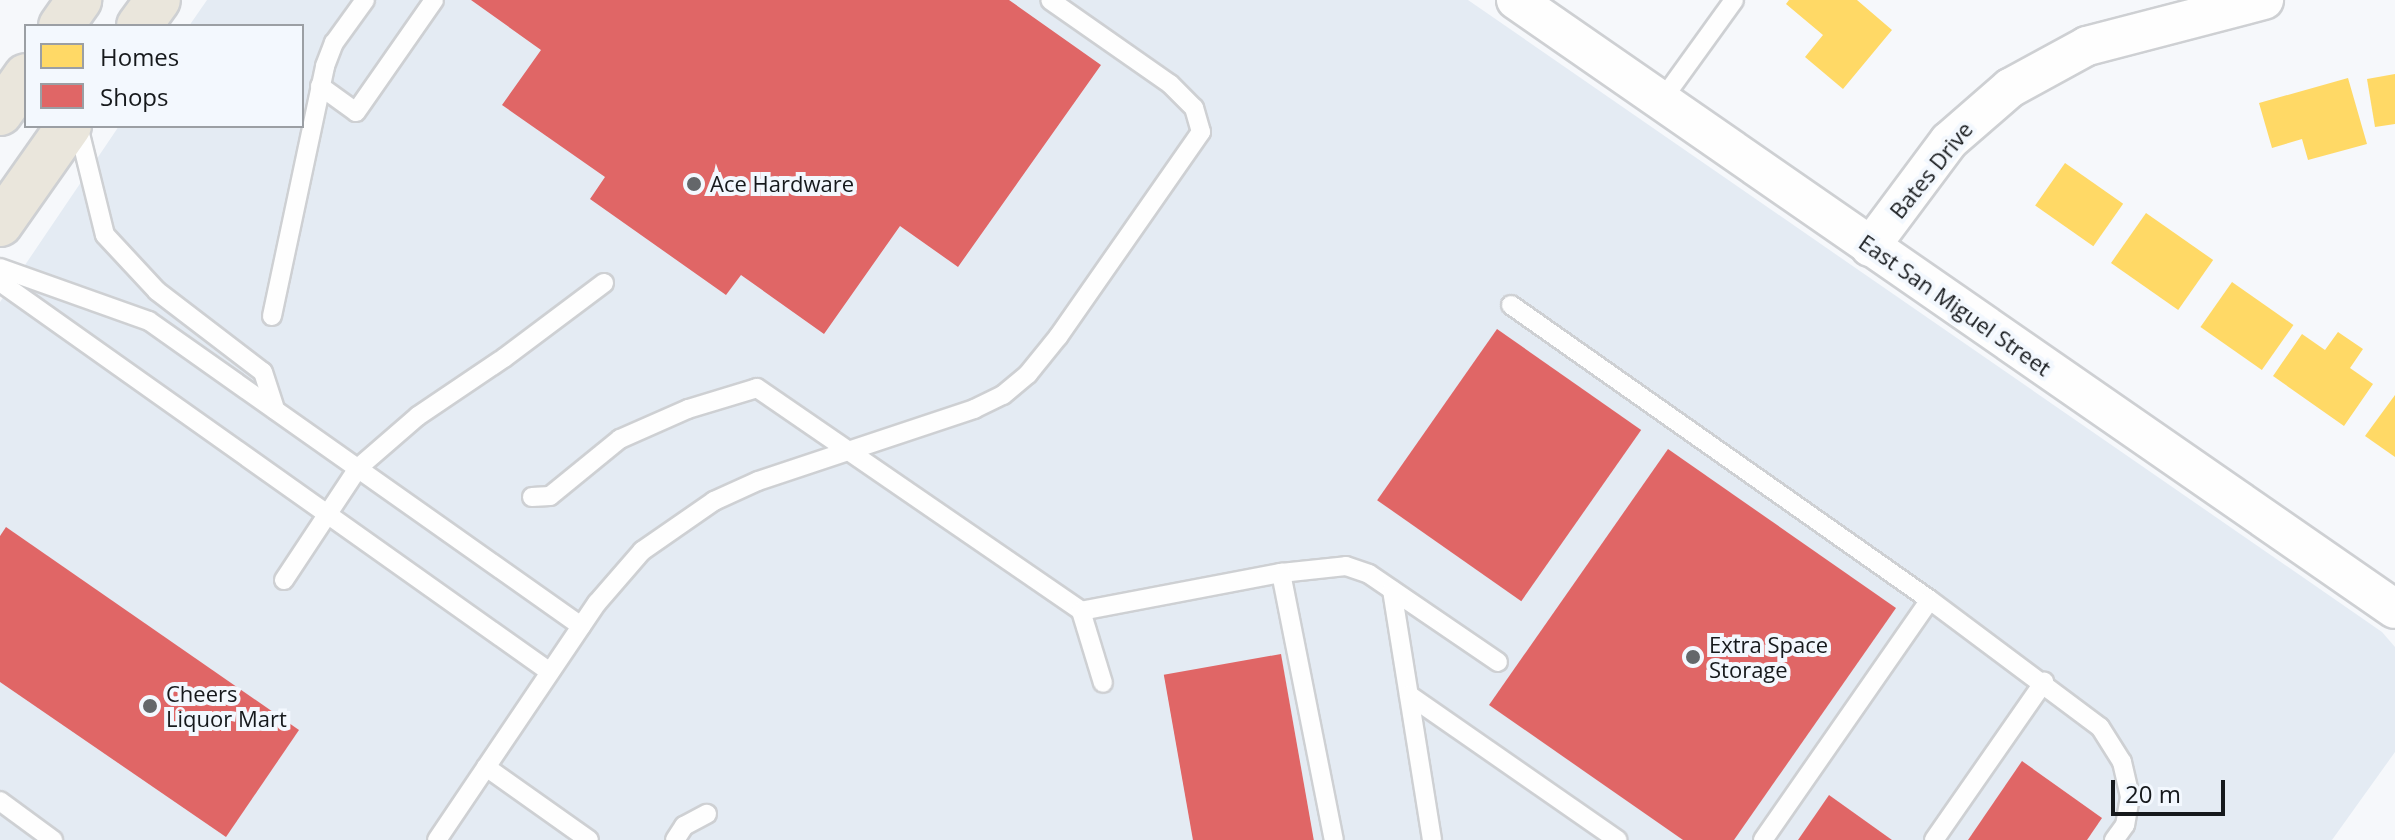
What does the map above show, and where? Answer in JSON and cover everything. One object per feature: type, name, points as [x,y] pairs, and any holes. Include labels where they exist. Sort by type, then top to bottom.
[{"type":"main road","points":[[62,24],[79,0]]},
{"type":"main road","points":[[140,24],[158,0]]},
{"type":"main road","points":[[0,113],[24,79]]},
{"type":"main road","points":[[0,224],[68,128]]},
{"type":"street","name":"East San Miguel Street","points":[[1516,0],[2395,609]]},
{"type":"street","name":"Bates Drive","points":[[1870,247],[1949,141],[2010,88],[2087,46],[2264,0]]},
{"type":"lane","points":[[272,316],[320,86],[334,43],[365,0]]},
{"type":"lane","points":[[320,86],[356,112],[434,0]]},
{"type":"lane","points":[[437,840],[581,626],[642,551],[673,526],[714,501],[758,481],[974,409],[1003,395],[1028,374],[1201,132],[1194,108],[1170,84],[1050,0]]},
{"type":"lane","points":[[1662,100],[1734,0]]},
{"type":"lane","points":[[78,128],[105,235],[157,291],[263,372],[275,410]]},
{"type":"lane","points":[[0,268],[149,321],[581,626]]},
{"type":"lane","points":[[0,282],[550,672]]},
{"type":"lane","points":[[284,580],[358,468],[418,416],[504,358],[604,283]]},
{"type":"lane","points":[[1511,305],[1930,600],[2044,682],[2100,727],[2122,762],[2130,797],[2125,825],[2114,840]]},
{"type":"lane","points":[[532,497],[550,496],[620,439],[688,409],[757,388],[1081,611],[1103,683]]},
{"type":"lane","points":[[1081,611],[1281,573],[1346,566],[1369,574],[1498,662]]},
{"type":"lane","points":[[1281,573],[1334,840]]},
{"type":"lane","points":[[1392,590],[1432,840]]},
{"type":"lane","points":[[1763,840],[1930,600]]},
{"type":"lane","points":[[1934,840],[2044,682]]},
{"type":"lane","points":[[1409,695],[1618,840]]},
{"type":"lane","points":[[486,767],[589,840]]},
{"type":"lane","points":[[0,801],[53,840]]},
{"type":"lane","points":[[675,840],[684,826],[707,814]]},
{"type":"shaded area","points":[[207,0],[1468,0],[2382,632],[2395,647],[2395,752],[2332,840],[0,840],[0,302],[118,128],[304,128],[304,24],[190,24]]},
{"type":"building: Homes","points":[[1789,0],[1857,0],[1892,30],[1843,89],[1805,57],[1823,35],[1786,4]]},
{"type":"building: Homes","points":[[2395,74],[2395,124],[2375,127],[2367,79]]},
{"type":"building: Homes","points":[[2348,78],[2367,144],[2308,160],[2302,139],[2272,148],[2259,103]]},
{"type":"building: Homes","points":[[2065,163],[2123,204],[2093,246],[2035,206]]},
{"type":"building: Homes","points":[[2146,213],[2213,260],[2178,310],[2111,263]]},
{"type":"building: Homes","points":[[2232,282],[2293,325],[2262,370],[2200,327]]},
{"type":"building: Homes","points":[[2338,332],[2363,349],[2350,368],[2373,384],[2344,426],[2273,376],[2302,334],[2325,350]]},
{"type":"building: Homes","points":[[2395,395],[2395,457],[2365,436]]},
{"type":"building: Shops","points":[[471,0],[1009,0],[1101,65],[958,267],[900,226],[824,334],[741,275],[726,295],[590,199],[605,177],[502,105],[541,50]]},
{"type":"building: Shops","points":[[1497,329],[1641,430],[1521,601],[1377,500]]},
{"type":"building: Shops","name":"Extra Space Storage","points":[[1668,449],[1896,608],[1734,840],[1683,840],[1489,705]]},
{"type":"building: Shops","name":"Cheers Liquor Mart","points":[[6,527],[299,730],[226,837],[0,682],[0,536]]},
{"type":"building: Shops","points":[[1281,654],[1314,840],[1193,840],[1164,675]]},
{"type":"building: Shops","points":[[2022,761],[2102,818],[2087,840],[1968,840]]},
{"type":"building: Shops","points":[[1829,795],[1892,840],[1798,840]]},
{"type":"place","name":"Ace Hardware","points":[[694,184]]},
{"type":"place","name":"Extra Space Storage","points":[[1693,657]]},
{"type":"place","name":"Cheers Liquor Mart","points":[[150,706]]}]
